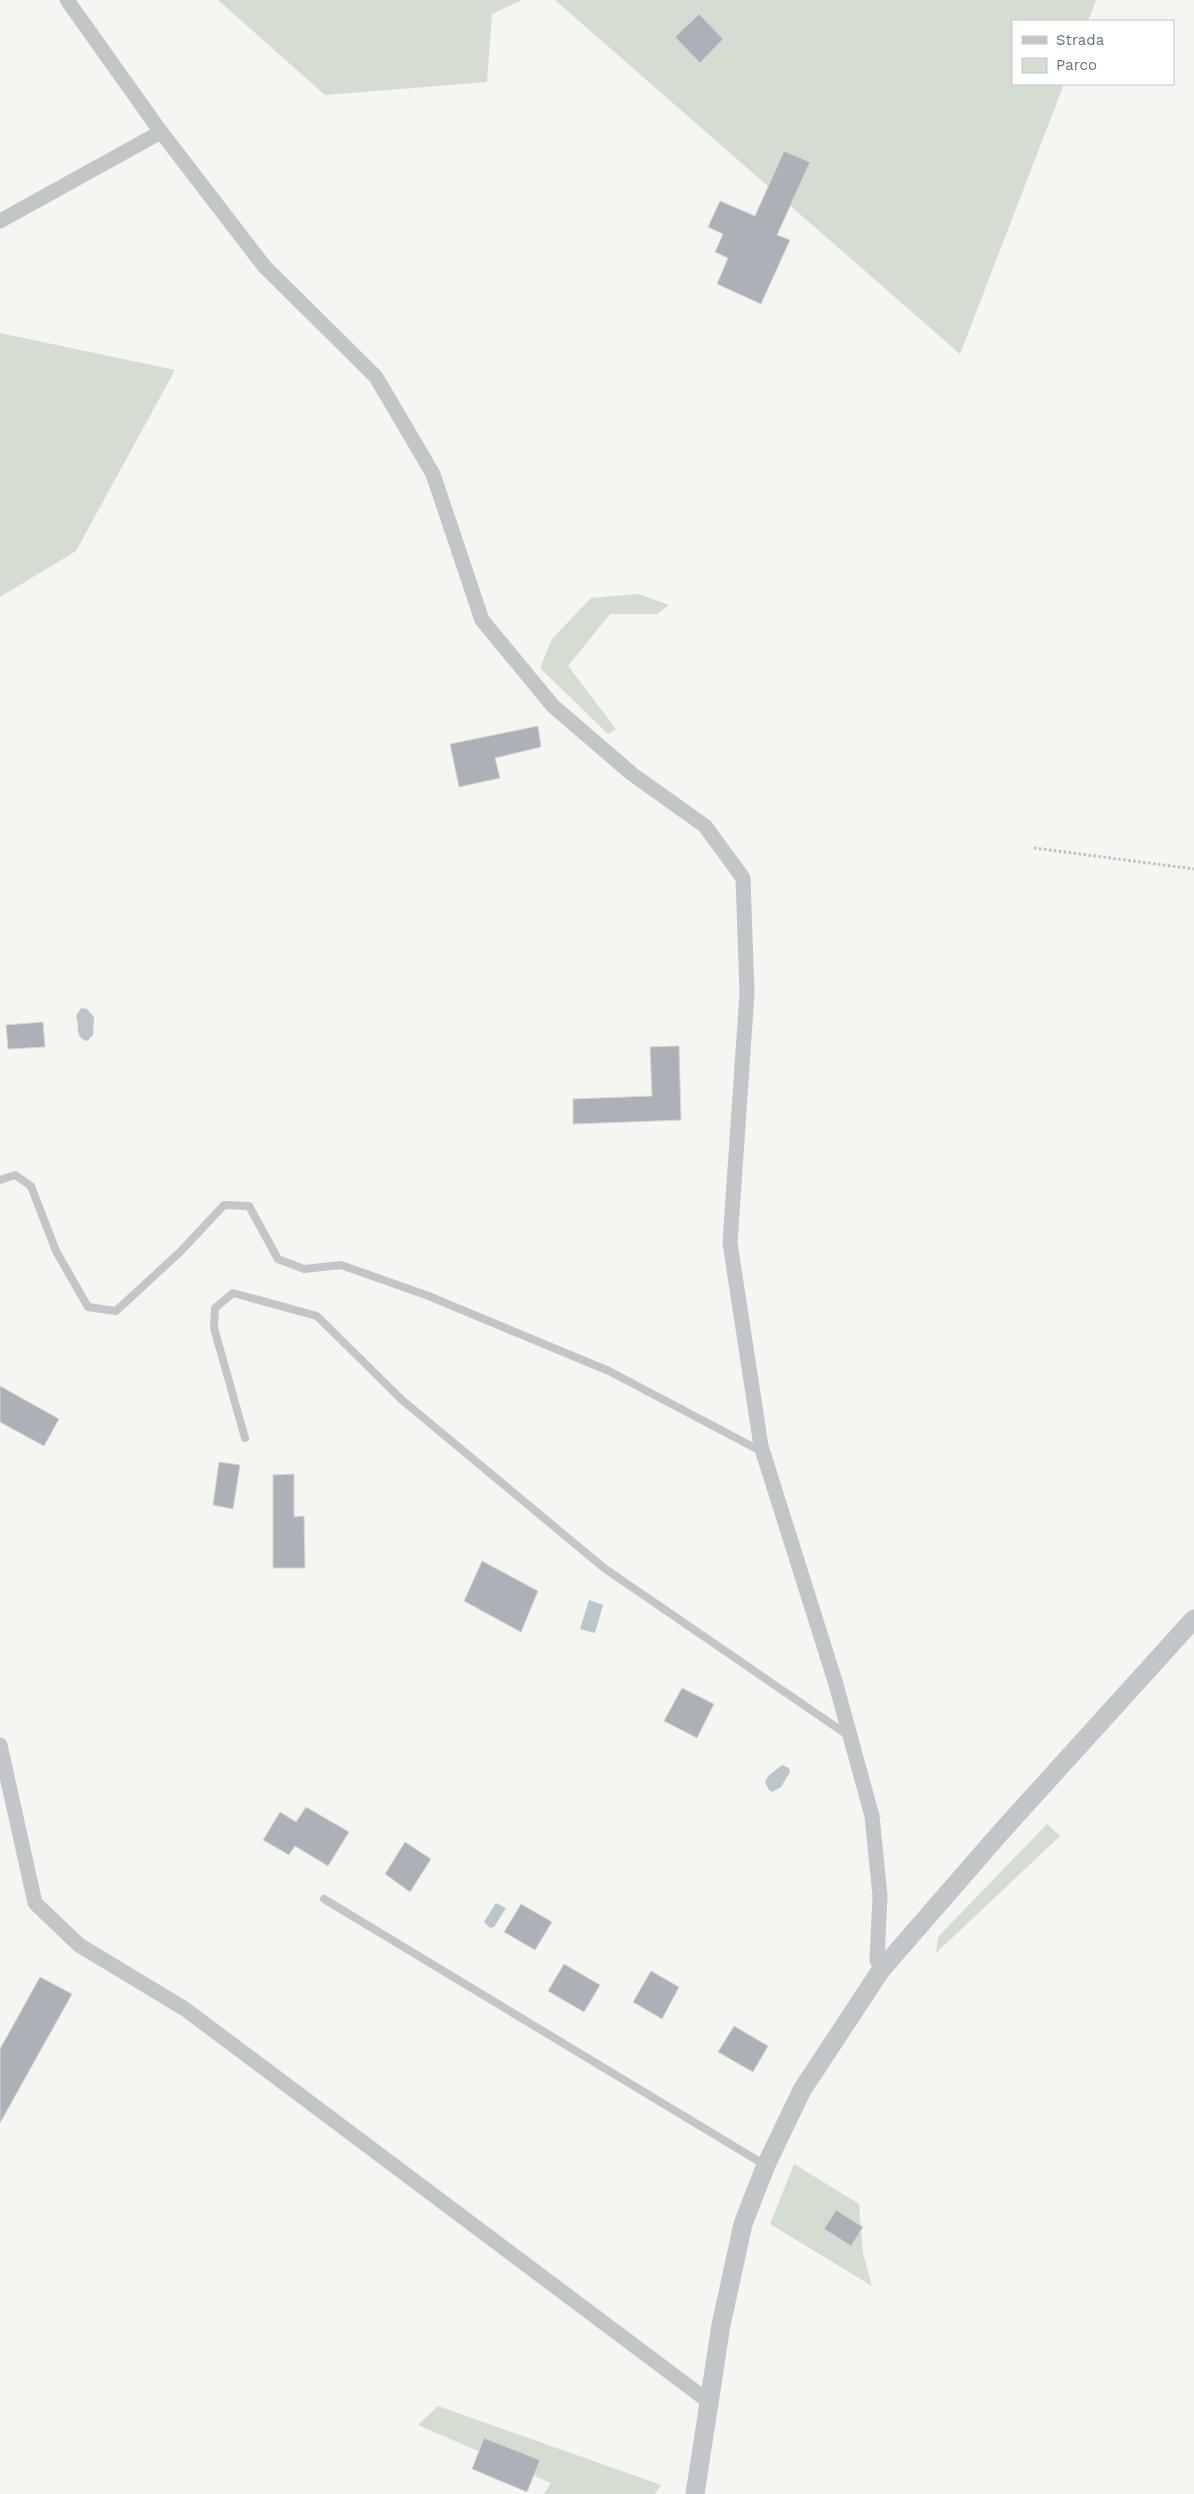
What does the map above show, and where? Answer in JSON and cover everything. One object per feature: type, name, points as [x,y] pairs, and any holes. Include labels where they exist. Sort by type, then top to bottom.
[{"type":"street","points":[[67,0],[161,132],[264,266],[376,377],[433,474],[482,620],[553,706],[632,774],[705,826],[742,878],[747,993],[730,1243],[761,1446],[834,1681],[872,1816],[878,1858],[880,1896],[877,1960],[881,1970]]},
{"type":"street","points":[[0,221],[161,132]]},
{"type":"street","points":[[695,2494],[708,2401],[743,2224],[766,2165],[802,2090],[881,1970],[1001,1832],[1194,1619]]},
{"type":"street","points":[[0,1745],[35,1903],[79,1945],[185,2009],[708,2401]]},
{"type":"lane","points":[[0,1180],[15,1175],[31,1186],[56,1252],[88,1307],[116,1311],[180,1252],[224,1206],[249,1206],[278,1259],[304,1269],[341,1265],[426,1295],[609,1371],[754,1448],[761,1446]]},
{"type":"lane","points":[[245,1438],[214,1328],[215,1308],[233,1293],[317,1316],[402,1400],[604,1568],[849,1736]]},
{"type":"lane","points":[[324,1899],[766,2165]]},
{"type":"path","points":[[1034,848],[1194,868]]},
{"type":"green space","points":[[218,0],[522,0],[492,14],[487,82],[325,95]]},
{"type":"green space","points":[[555,0],[1096,0],[1088,20],[1012,20],[1012,85],[1064,85],[960,354]]},
{"type":"green space","points":[[0,333],[175,370],[76,551],[0,597]]},
{"type":"green space","points":[[638,594],[669,605],[657,614],[610,614],[568,666],[616,729],[608,734],[540,668],[552,639],[591,598]]},
{"type":"green space","points":[[1047,1824],[1060,1836],[936,1953],[938,1937]]},
{"type":"green space","points":[[794,2164],[859,2204],[863,2253],[872,2286],[770,2224]]},
{"type":"green space","points":[[438,2406],[661,2485],[655,2494],[544,2494],[551,2483],[418,2425]]},
{"type":"shaded area","points":[[81,1008],[87,1009],[94,1017],[93,1035],[87,1041],[80,1037],[78,1031],[76,1016]]},
{"type":"shaded area","points":[[589,1600],[603,1605],[595,1633],[580,1629]]},
{"type":"shaded area","points":[[782,1765],[789,1768],[790,1772],[781,1787],[772,1792],[765,1782],[768,1776]]},
{"type":"shaded area","points":[[496,1903],[506,1908],[494,1927],[490,1928],[484,1922]]},
{"type":"building","points":[[699,14],[723,39],[700,63],[675,37]]},
{"type":"building","points":[[784,151],[810,162],[777,235],[790,240],[761,304],[717,284],[728,258],[715,252],[723,234],[708,227],[720,201],[755,216]]},
{"type":"building","points":[[538,726],[541,747],[495,758],[500,778],[459,787],[450,744]]},
{"type":"building","points":[[43,1022],[45,1047],[8,1049],[6,1025]]},
{"type":"building","points":[[679,1046],[681,1120],[573,1124],[573,1099],[652,1096],[650,1047]]},
{"type":"building","points":[[0,1386],[59,1419],[44,1446],[0,1422]]},
{"type":"building","points":[[219,1462],[240,1465],[233,1509],[213,1505]]},
{"type":"building","points":[[294,1474],[294,1517],[304,1516],[305,1568],[273,1568],[273,1475]]},
{"type":"building","points":[[482,1561],[538,1591],[521,1632],[464,1601]]},
{"type":"building","points":[[682,1688],[714,1704],[697,1738],[664,1721]]},
{"type":"building","points":[[306,1807],[349,1832],[328,1866],[295,1846],[289,1855],[263,1840],[280,1812],[296,1822]]},
{"type":"building","points":[[405,1842],[431,1859],[410,1892],[385,1874]]},
{"type":"building","points":[[521,1904],[552,1922],[535,1950],[504,1932]]},
{"type":"building","points":[[564,1964],[600,1985],[584,2012],[548,1991]]},
{"type":"building","points":[[651,1971],[679,1987],[662,2019],[633,2002]]},
{"type":"building","points":[[40,1977],[72,1994],[0,2123],[0,2049]]},
{"type":"building","points":[[734,2026],[768,2046],[753,2072],[718,2052]]},
{"type":"building","points":[[836,2210],[863,2227],[851,2246],[824,2229]]},
{"type":"building","points":[[484,2438],[540,2460],[527,2492],[472,2469]]}]
